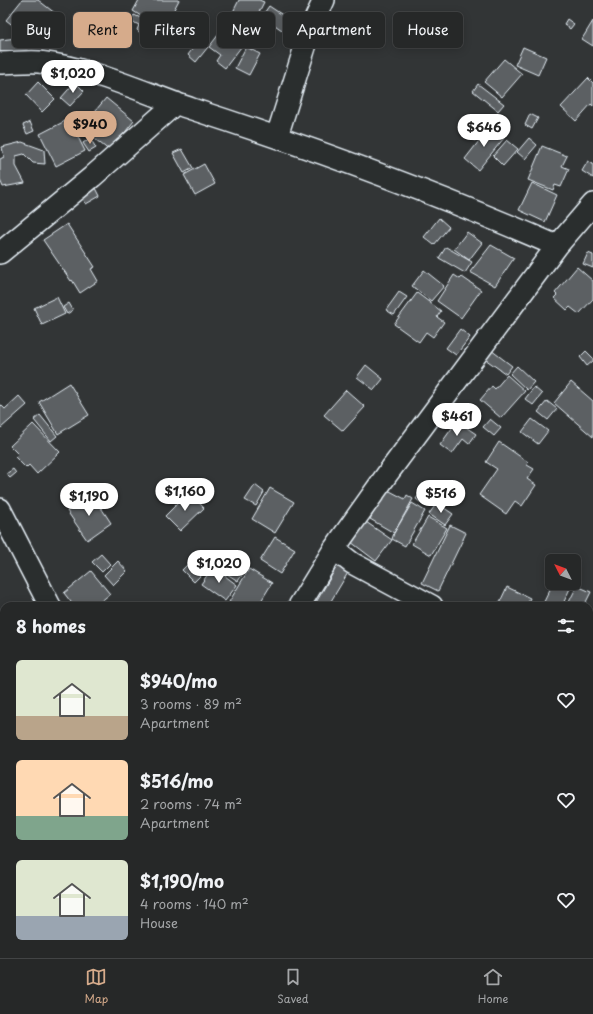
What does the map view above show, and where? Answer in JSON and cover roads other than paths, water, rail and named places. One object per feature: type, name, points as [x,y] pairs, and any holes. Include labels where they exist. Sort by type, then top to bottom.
[{"type":"street","points":[[277,136],[311,28],[324,0]]},
{"type":"street","points":[[0,63],[38,62],[88,72],[277,136],[419,188],[504,222],[557,246]]},
{"type":"street","points":[[0,253],[176,103]]},
{"type":"street","points":[[301,602],[334,549],[396,461],[557,246],[593,204]]},
{"type":"street","points":[[0,509],[48,602]]},
{"type":"street","points":[[334,549],[352,563],[425,602]]}]
